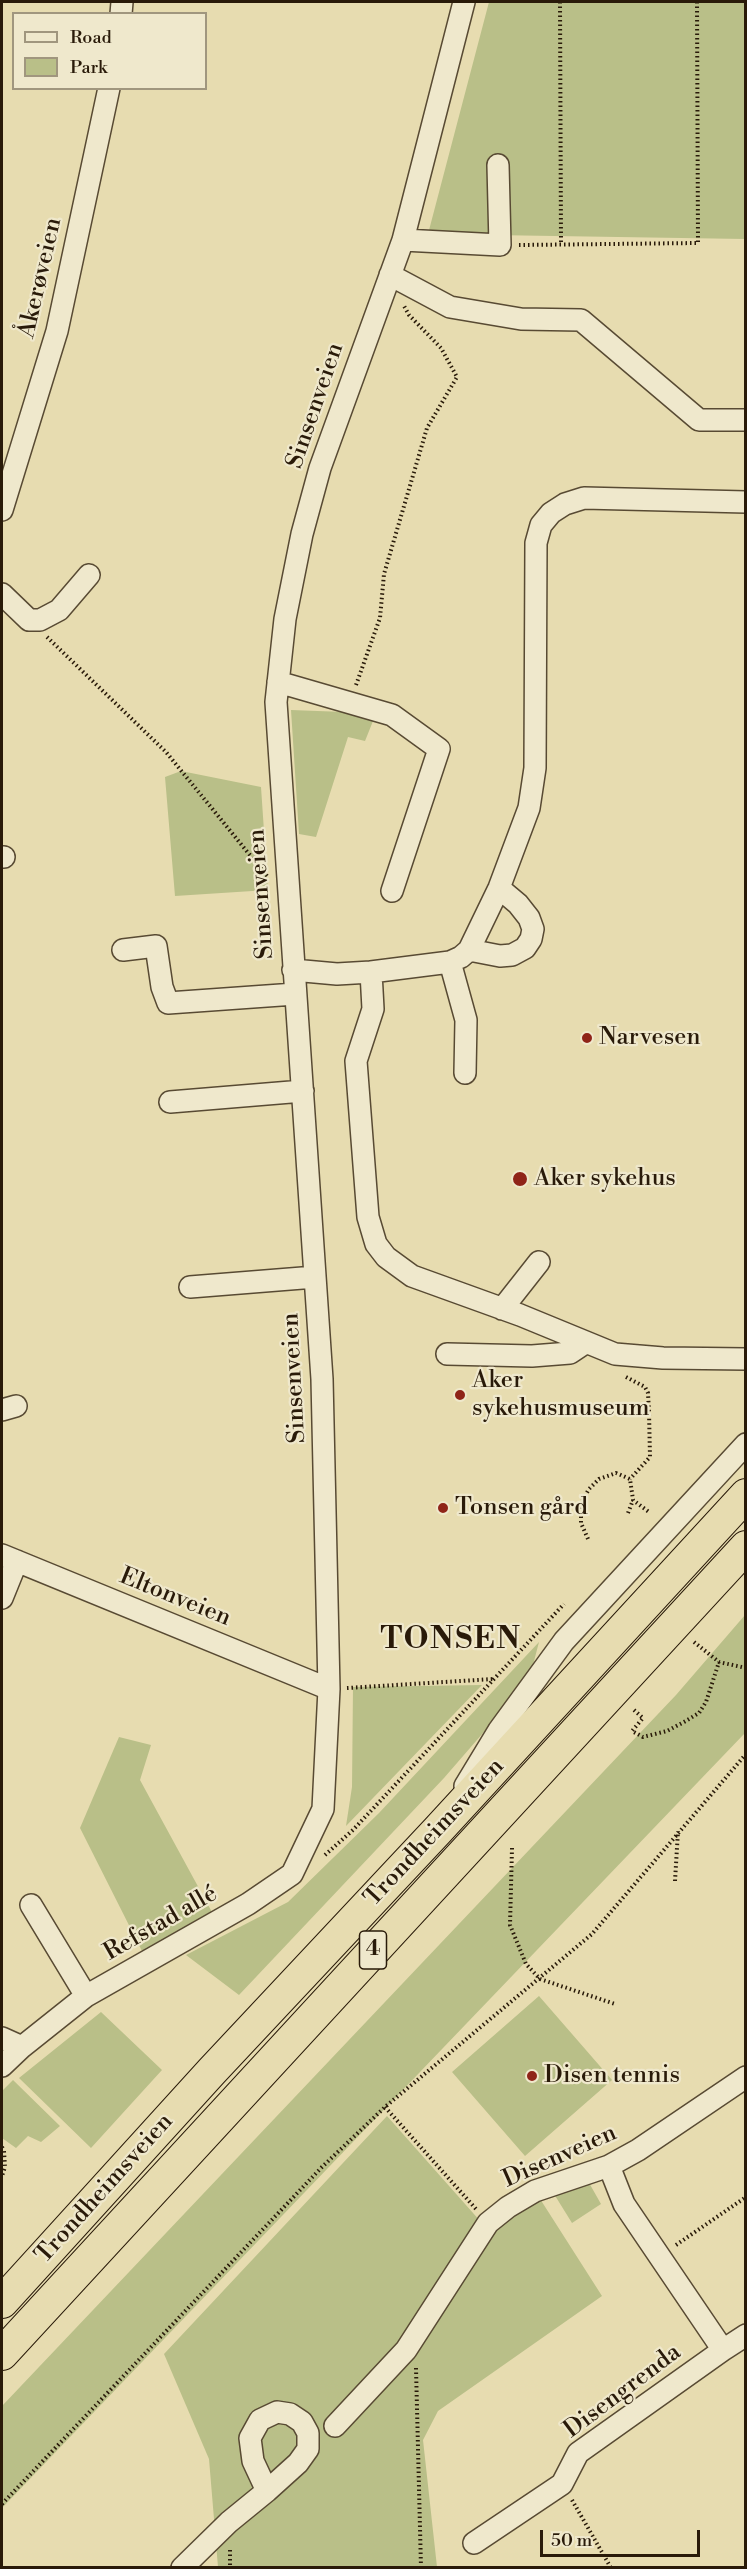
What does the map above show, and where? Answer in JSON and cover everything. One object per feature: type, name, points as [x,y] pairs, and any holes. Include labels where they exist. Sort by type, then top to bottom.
[{"type":"highway","name":"Trondheimsveien","points":[[2,2302],[212,2070],[437,1831],[746,1495]]},
{"type":"highway","name":"Trondheimsveien","points":[[2,2354],[746,1547]]},
{"type":"street","name":"Sinsenveien","points":[[292,1874],[323,1809],[330,1689],[322,1379],[293,970],[277,714],[278,682],[285,619],[302,534],[317,479],[403,240],[464,2]]},
{"type":"street","name":"Åkerøveien","points":[[2,510],[57,331],[109,90]]},
{"type":"street","points":[[403,240],[500,245],[498,165]]},
{"type":"street","points":[[390,275],[450,307],[521,319],[581,320],[699,420],[746,420]]},
{"type":"street","points":[[293,970],[337,974],[371,972],[450,962],[469,950],[499,888],[529,808],[536,768],[536,543],[541,525],[551,513],[565,504],[584,498],[746,502]]},
{"type":"street","points":[[2,594],[29,620],[48,617],[59,610],[89,575]]},
{"type":"street","points":[[278,682],[392,715],[440,749],[392,891]]},
{"type":"street","points":[[469,950],[500,956],[512,955],[525,948],[531,939],[533,929],[529,918],[518,904],[499,888]]},
{"type":"street","points":[[123,950],[156,946],[162,987],[168,1003],[295,994]]},
{"type":"street","points":[[450,962],[466,1020],[465,1073]]},
{"type":"street","points":[[371,972],[373,1009],[356,1061],[368,1217],[376,1244],[386,1257],[412,1276],[615,1354],[663,1358],[746,1359]]},
{"type":"street","points":[[170,1102],[303,1091]]},
{"type":"street","points":[[502,1309],[539,1262]]},
{"type":"street","points":[[190,1287],[315,1277]]},
{"type":"street","points":[[447,1354],[532,1356],[570,1353],[585,1343]]},
{"type":"street","points":[[437,1831],[499,1730],[564,1641],[692,1486],[746,1444]]},
{"type":"street","points":[[2,1598],[9,1558]]},
{"type":"street","name":"Eltonveien","points":[[9,1558],[330,1689]]},
{"type":"street","name":"Refstad allé","points":[[2,2066],[22,2046],[86,1996],[248,1904],[292,1874]]},
{"type":"street","points":[[31,1905],[86,1996]]},
{"type":"street","points":[[2,2038],[22,2046]]},
{"type":"street","name":"Disenveien","points":[[335,2426],[406,2350],[488,2223],[508,2207],[535,2191],[609,2166],[638,2150],[746,2077]]},
{"type":"street","points":[[609,2166],[624,2204],[723,2350]]},
{"type":"street","name":"Disengrenda","points":[[474,2543],[562,2484],[578,2453],[746,2335]]},
{"type":"street","points":[[182,2568],[267,2491]]},
{"type":"path","points":[[560,2],[561,244]]},
{"type":"path","points":[[500,245],[698,243],[697,2]]},
{"type":"path","points":[[349,702],[380,618],[384,574],[427,428],[457,377],[441,348],[409,315],[390,275]]},
{"type":"path","points":[[29,620],[166,752],[273,883]]},
{"type":"path","points":[[621,1375],[645,1387],[648,1393],[650,1457],[630,1479]]},
{"type":"path","points":[[588,1539],[581,1523],[581,1503],[590,1489],[599,1479],[616,1473],[630,1479]]},
{"type":"path","points":[[628,1513],[633,1500],[630,1479]]},
{"type":"path","points":[[633,1500],[649,1512]]},
{"type":"path","points":[[292,1874],[321,1859],[353,1830],[564,1604]]},
{"type":"path","points":[[694,1642],[719,1662],[745,1666]]},
{"type":"path","points":[[634,1710],[643,1718],[632,1731],[644,1737],[668,1731],[684,1722],[699,1713],[706,1702],[719,1662]]},
{"type":"path","points":[[330,1689],[493,1679]]},
{"type":"path","points":[[2,2504],[305,2184],[385,2107],[592,1934],[678,1830],[746,1754]]},
{"type":"path","points":[[675,1881],[678,1830]]},
{"type":"path","points":[[512,1848],[510,1925],[526,1964],[540,1979],[615,2004]]},
{"type":"path","points":[[385,2107],[488,2223]]},
{"type":"path","points":[[2,2147],[5,2167],[2,2176]]},
{"type":"path","points":[[661,2256],[746,2197]]},
{"type":"path","points":[[415,2334],[421,2568]]},
{"type":"path","points":[[562,2484],[611,2568]]},
{"type":"green space","points":[[489,2],[745,2],[745,239],[428,234]]},
{"type":"green space","points":[[291,710],[344,712],[373,721],[365,741],[348,737],[316,837],[299,834]]},
{"type":"green space","points":[[181,771],[261,787],[268,890],[175,896],[165,777]]},
{"type":"green space","points":[[745,1615],[745,1733],[2,2508],[2,2406],[676,1695]]},
{"type":"green space","points":[[539,1642],[533,1665],[483,1733],[444,1778],[239,1995],[186,1955],[288,1902],[379,1813]]},
{"type":"green space","points":[[482,1685],[346,1826],[352,1787],[353,1687]]},
{"type":"green space","points":[[119,1737],[151,1745],[140,1780],[213,1914],[143,1953],[80,1828]]},
{"type":"green space","name":"Disen tennis","points":[[539,1996],[612,2080],[525,2156],[452,2072]]},
{"type":"green space","points":[[101,2012],[162,2070],[91,2148],[19,2078]]},
{"type":"green space","points":[[13,2080],[60,2126],[41,2142],[28,2136],[16,2148],[2,2138],[2,2091]]},
{"type":"green space","points":[[387,2116],[481,2222],[535,2191],[602,2296],[438,2411],[423,2440],[437,2567],[218,2567],[209,2459],[164,2354]]},
{"type":"green space","points":[[588,2181],[601,2204],[572,2223],[554,2194]]},
{"type":"place","name":"Narvesen","points":[[587,1038]]},
{"type":"place","name":"Aker sykehus","points":[[520,1179]]},
{"type":"place","name":"Aker sykehusmuseum","points":[[460,1395]]},
{"type":"place","name":"Tonsen gård","points":[[443,1508]]},
{"type":"place","name":"Disen tennis","points":[[532,2076]]},
{"type":"district","name":"TONSEN","points":[[451,1641]]}]
